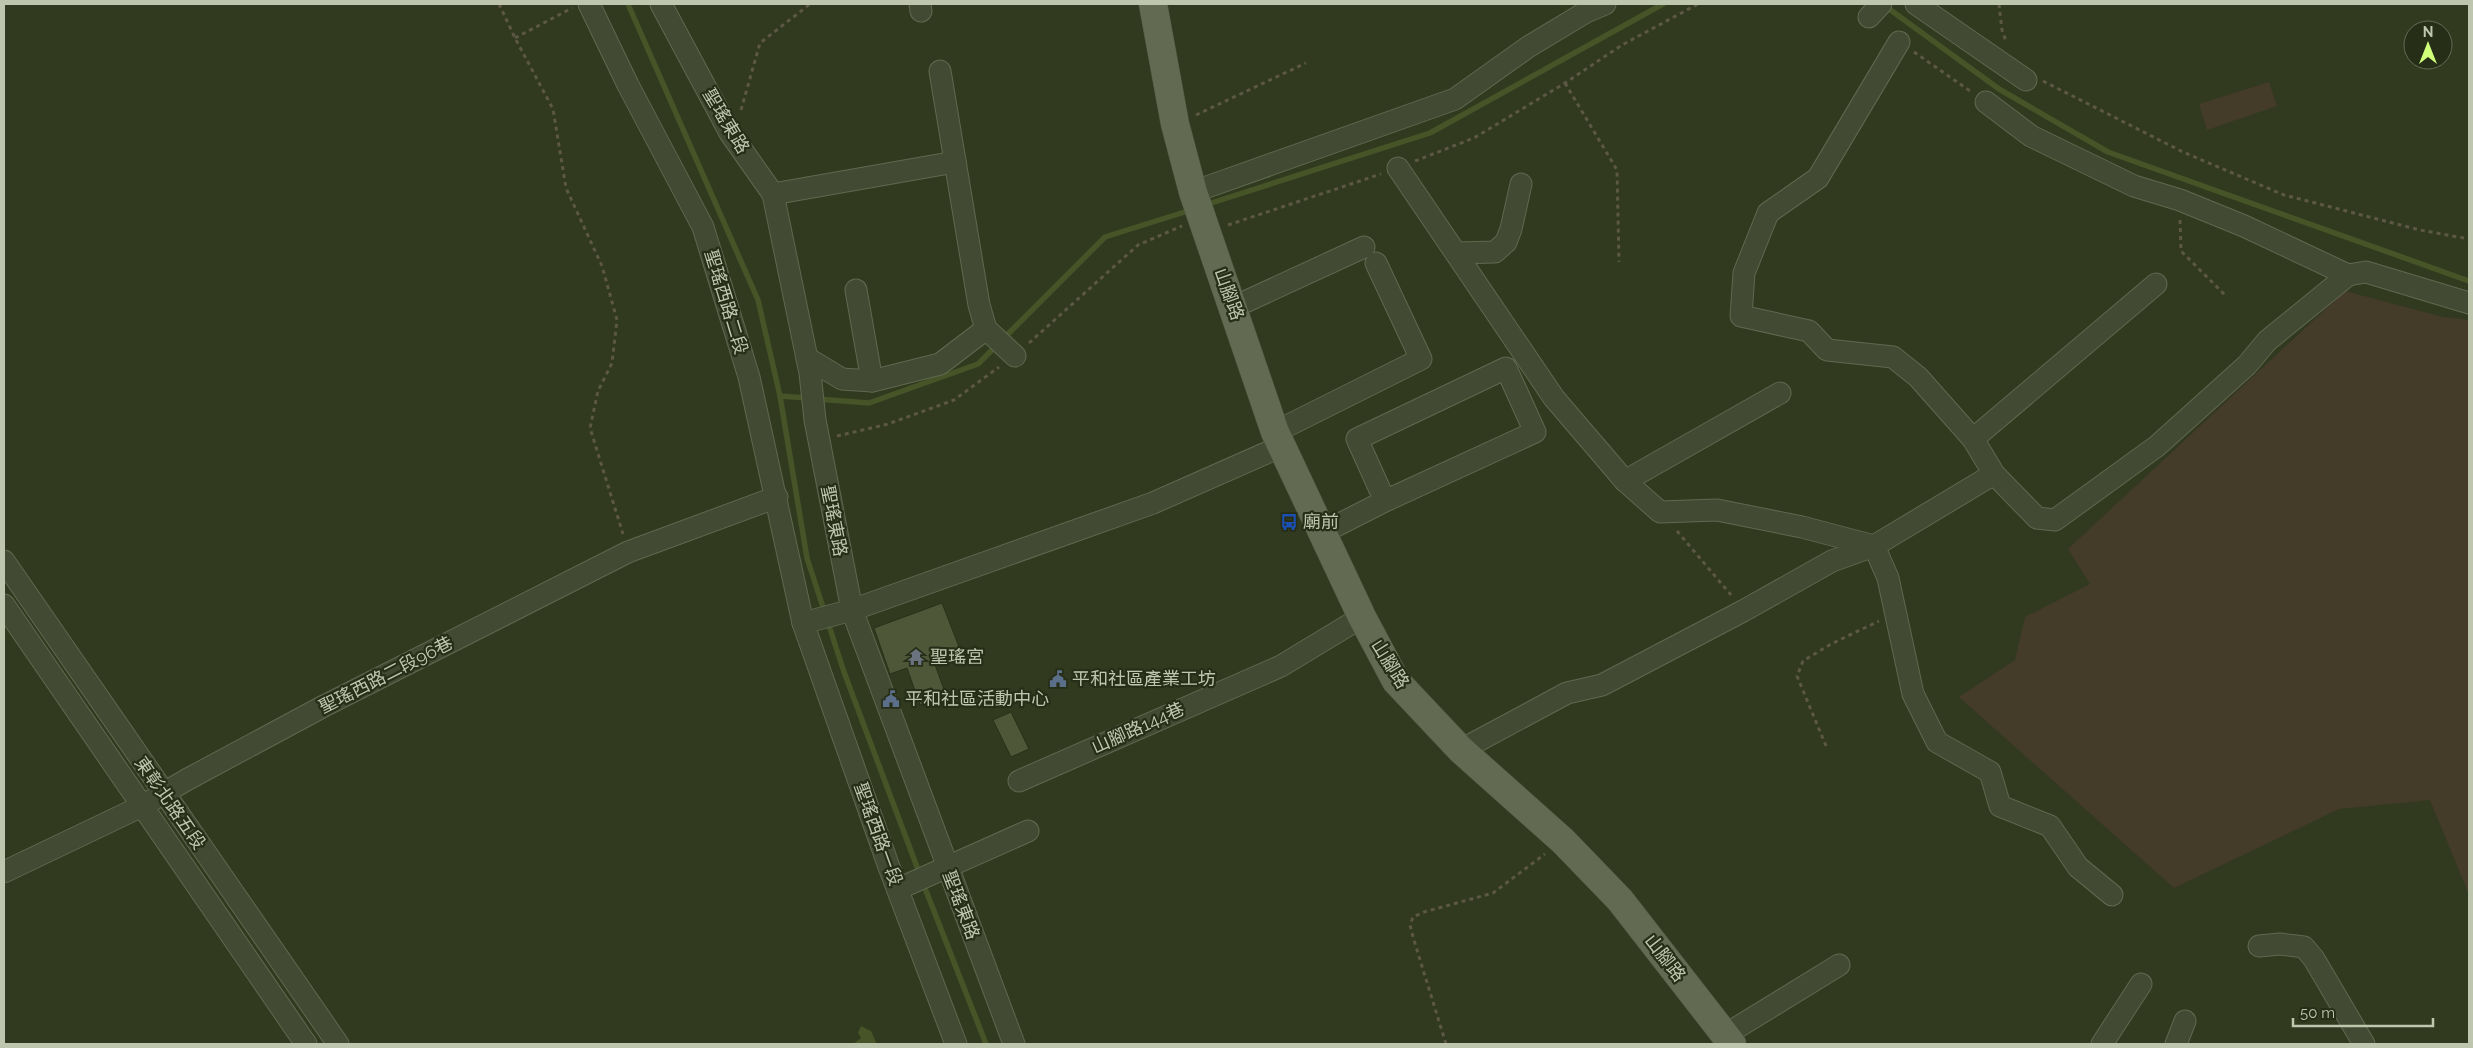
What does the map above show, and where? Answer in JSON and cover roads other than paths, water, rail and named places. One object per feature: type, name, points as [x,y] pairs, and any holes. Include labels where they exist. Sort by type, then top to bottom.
[{"type":"main road","points":[[1153,4],[1175,124],[1193,192]]},
{"type":"main road","name":"山腳路","points":[[1193,192],[1279,439],[1362,617],[1396,681],[1461,750],[1563,841],[1620,900],[1728,1040]]},
{"type":"street","name":"聖瑤西路二段","points":[[589,4],[628,84],[703,226],[749,377],[777,497],[802,623]]},
{"type":"street","name":"聖瑤東路","points":[[661,4],[730,133],[773,194],[809,365],[816,427],[848,611],[1014,1044]]},
{"type":"street","points":[[1916,4],[2026,80]]},
{"type":"street","points":[[1193,192],[1456,98],[1589,6]]},
{"type":"street","points":[[1899,42],[1818,178],[1768,212],[1744,273],[1741,316],[1809,331],[1827,350],[1893,357],[1918,378],[1973,439],[1994,474],[2037,518],[2055,520],[2157,446],[2247,365],[2267,340],[2348,275],[2366,272],[2469,304]]},
{"type":"street","points":[[940,71],[980,305],[986,329],[1015,356]]},
{"type":"street","points":[[1986,102],[2031,136],[2134,186],[2180,200],[2244,226],[2348,275]]},
{"type":"street","points":[[773,194],[955,162]]},
{"type":"street","points":[[1398,168],[1458,253],[1554,398],[1625,481],[1660,512],[1717,510],[1802,527],[1874,546]]},
{"type":"street","points":[[1458,253],[1495,252],[1506,242],[1521,184]]},
{"type":"street","points":[[802,623],[848,611],[1153,503],[1279,439],[1421,358],[1370,255],[1234,307]]},
{"type":"street","points":[[1973,439],[2156,284]]},
{"type":"street","points":[[856,290],[872,381]]},
{"type":"street","points":[[809,365],[842,379],[872,381],[940,364],[986,329]]},
{"type":"street","points":[[1324,532],[1385,501],[1535,432],[1506,368],[1357,439],[1385,501]]},
{"type":"street","points":[[1625,481],[1780,393]]},
{"type":"street","points":[[1461,750],[1567,693],[1602,685],[1743,611],[1832,561],[1874,546],[1994,474]]},
{"type":"street","name":"聖瑤西路二段96巷","points":[[4,872],[142,806],[324,706],[628,552],[777,497]]},
{"type":"street","points":[[1874,546],[1888,578],[1913,694],[1938,742],[1990,772],[2000,806],[2050,826],[2078,867],[2112,895]]},
{"type":"street","name":"東彰北路五段","points":[[4,561],[338,1044]]},
{"type":"street","name":"東彰北路五段","points":[[4,605],[306,1044]]},
{"type":"street","name":"山腳路144巷","points":[[1019,781],[1281,666],[1362,617]]},
{"type":"street","name":"聖瑤西路一段","points":[[802,623],[956,1044]]},
{"type":"street","points":[[898,889],[1028,831]]},
{"type":"street","points":[[2259,946],[2280,944],[2304,947],[2314,959],[2364,1044]]},
{"type":"street","points":[[1728,1040],[1839,965]]},
{"type":"street","points":[[2102,1044],[2141,984]]},
{"type":"street","points":[[2176,1044],[2186,1021]]},
{"type":"waterway","points":[[628,4],[758,300],[780,396],[807,558],[844,672],[920,875]]},
{"type":"waterway","points":[[1205,205],[1430,133],[1663,4]]},
{"type":"waterway","points":[[1885,6],[1999,89],[2108,152],[2469,281]]},
{"type":"waterway","points":[[817,399],[869,403],[978,364],[1105,237],[1191,210]]},
{"type":"waterway","points":[[780,396],[807,398]]},
{"type":"waterway","points":[[923,883],[986,1044]]},
{"type":"place","name":"廟前","points":[[1289,522]]},
{"type":"place","name":"聖瑤宮","points":[[916,657]]},
{"type":"place","name":"平和社區產業工坊","points":[[1058,679]]},
{"type":"place","name":"平和社區活動中心","points":[[891,699]]}]
